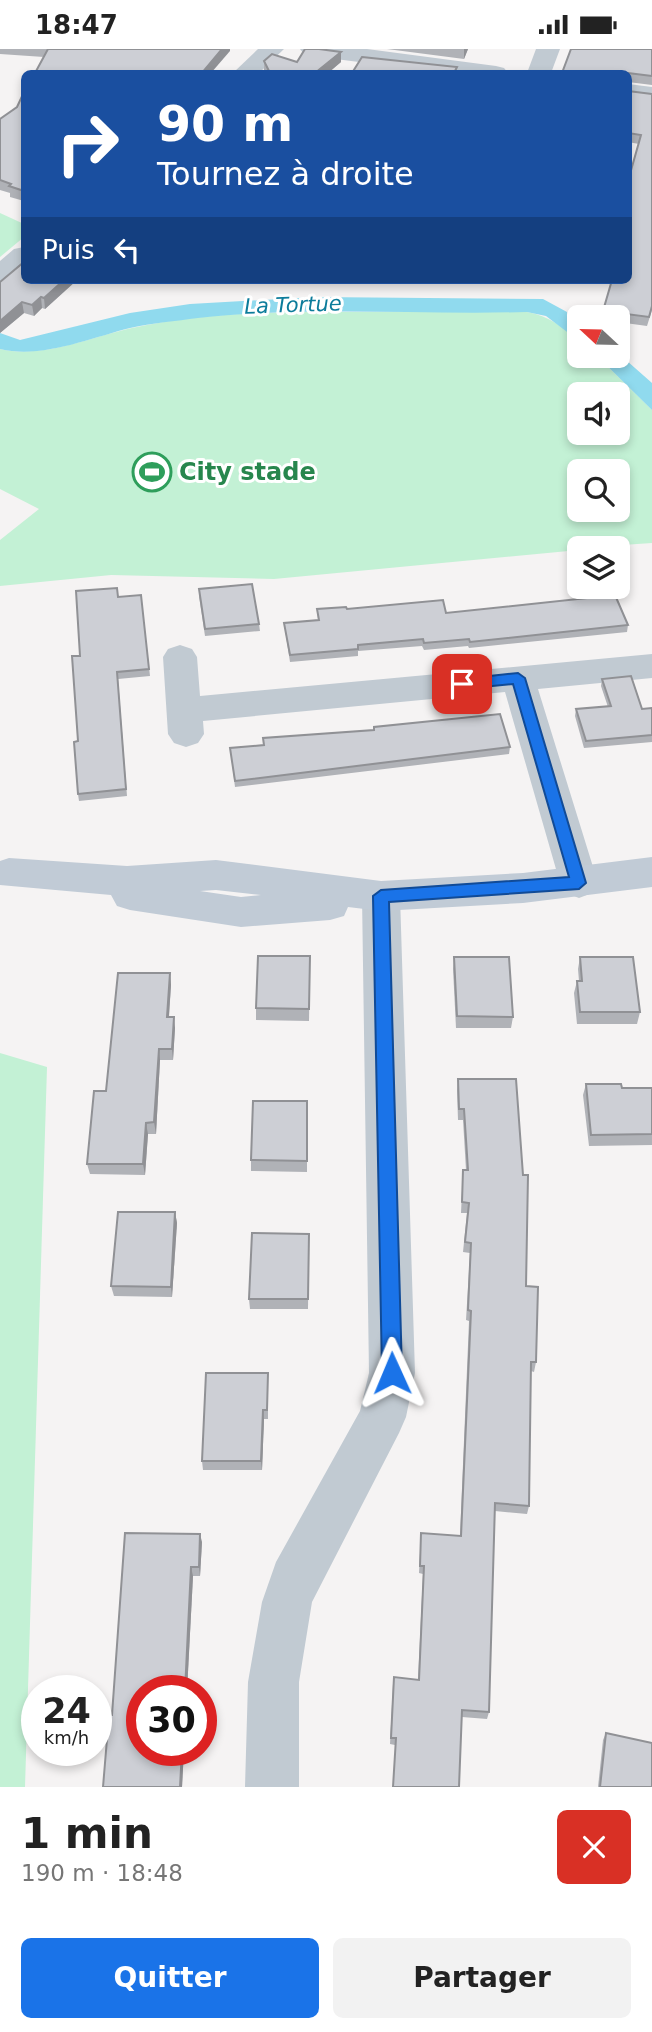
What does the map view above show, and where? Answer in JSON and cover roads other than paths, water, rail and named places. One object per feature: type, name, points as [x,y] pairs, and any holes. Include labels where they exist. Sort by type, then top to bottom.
[{"type":"street","points":[[248,70],[272,49]]},
{"type":"street","points":[[313,49],[473,70]]},
{"type":"street","points":[[540,70],[548,49]]},
{"type":"street","points":[[632,92],[652,94]]},
{"type":"street","points":[[0,275],[21,258]]},
{"type":"street","points":[[180,657],[185,723],[518,678],[652,666]]},
{"type":"street","points":[[518,678],[579,883]]},
{"type":"street","points":[[5,873],[189,906],[241,912],[317,907],[381,896],[579,883],[652,872]]},
{"type":"street","points":[[272,1787],[276,1661],[286,1601],[294,1580],[382,1417],[392,1373],[381,896]]},
{"type":"water","name":"La Tortue","points":[[316,297],[543,299],[567,312],[567,332],[546,316],[527,312],[280,312],[155,323],[49,349],[0,349],[0,333],[20,340],[130,313],[190,304]]},
{"type":"water","points":[[630,364],[652,383],[652,410],[630,388],[630,382],[623,382],[609,368],[630,368]]},
{"type":"place","name":"City stade","points":[[152,472]]}]
